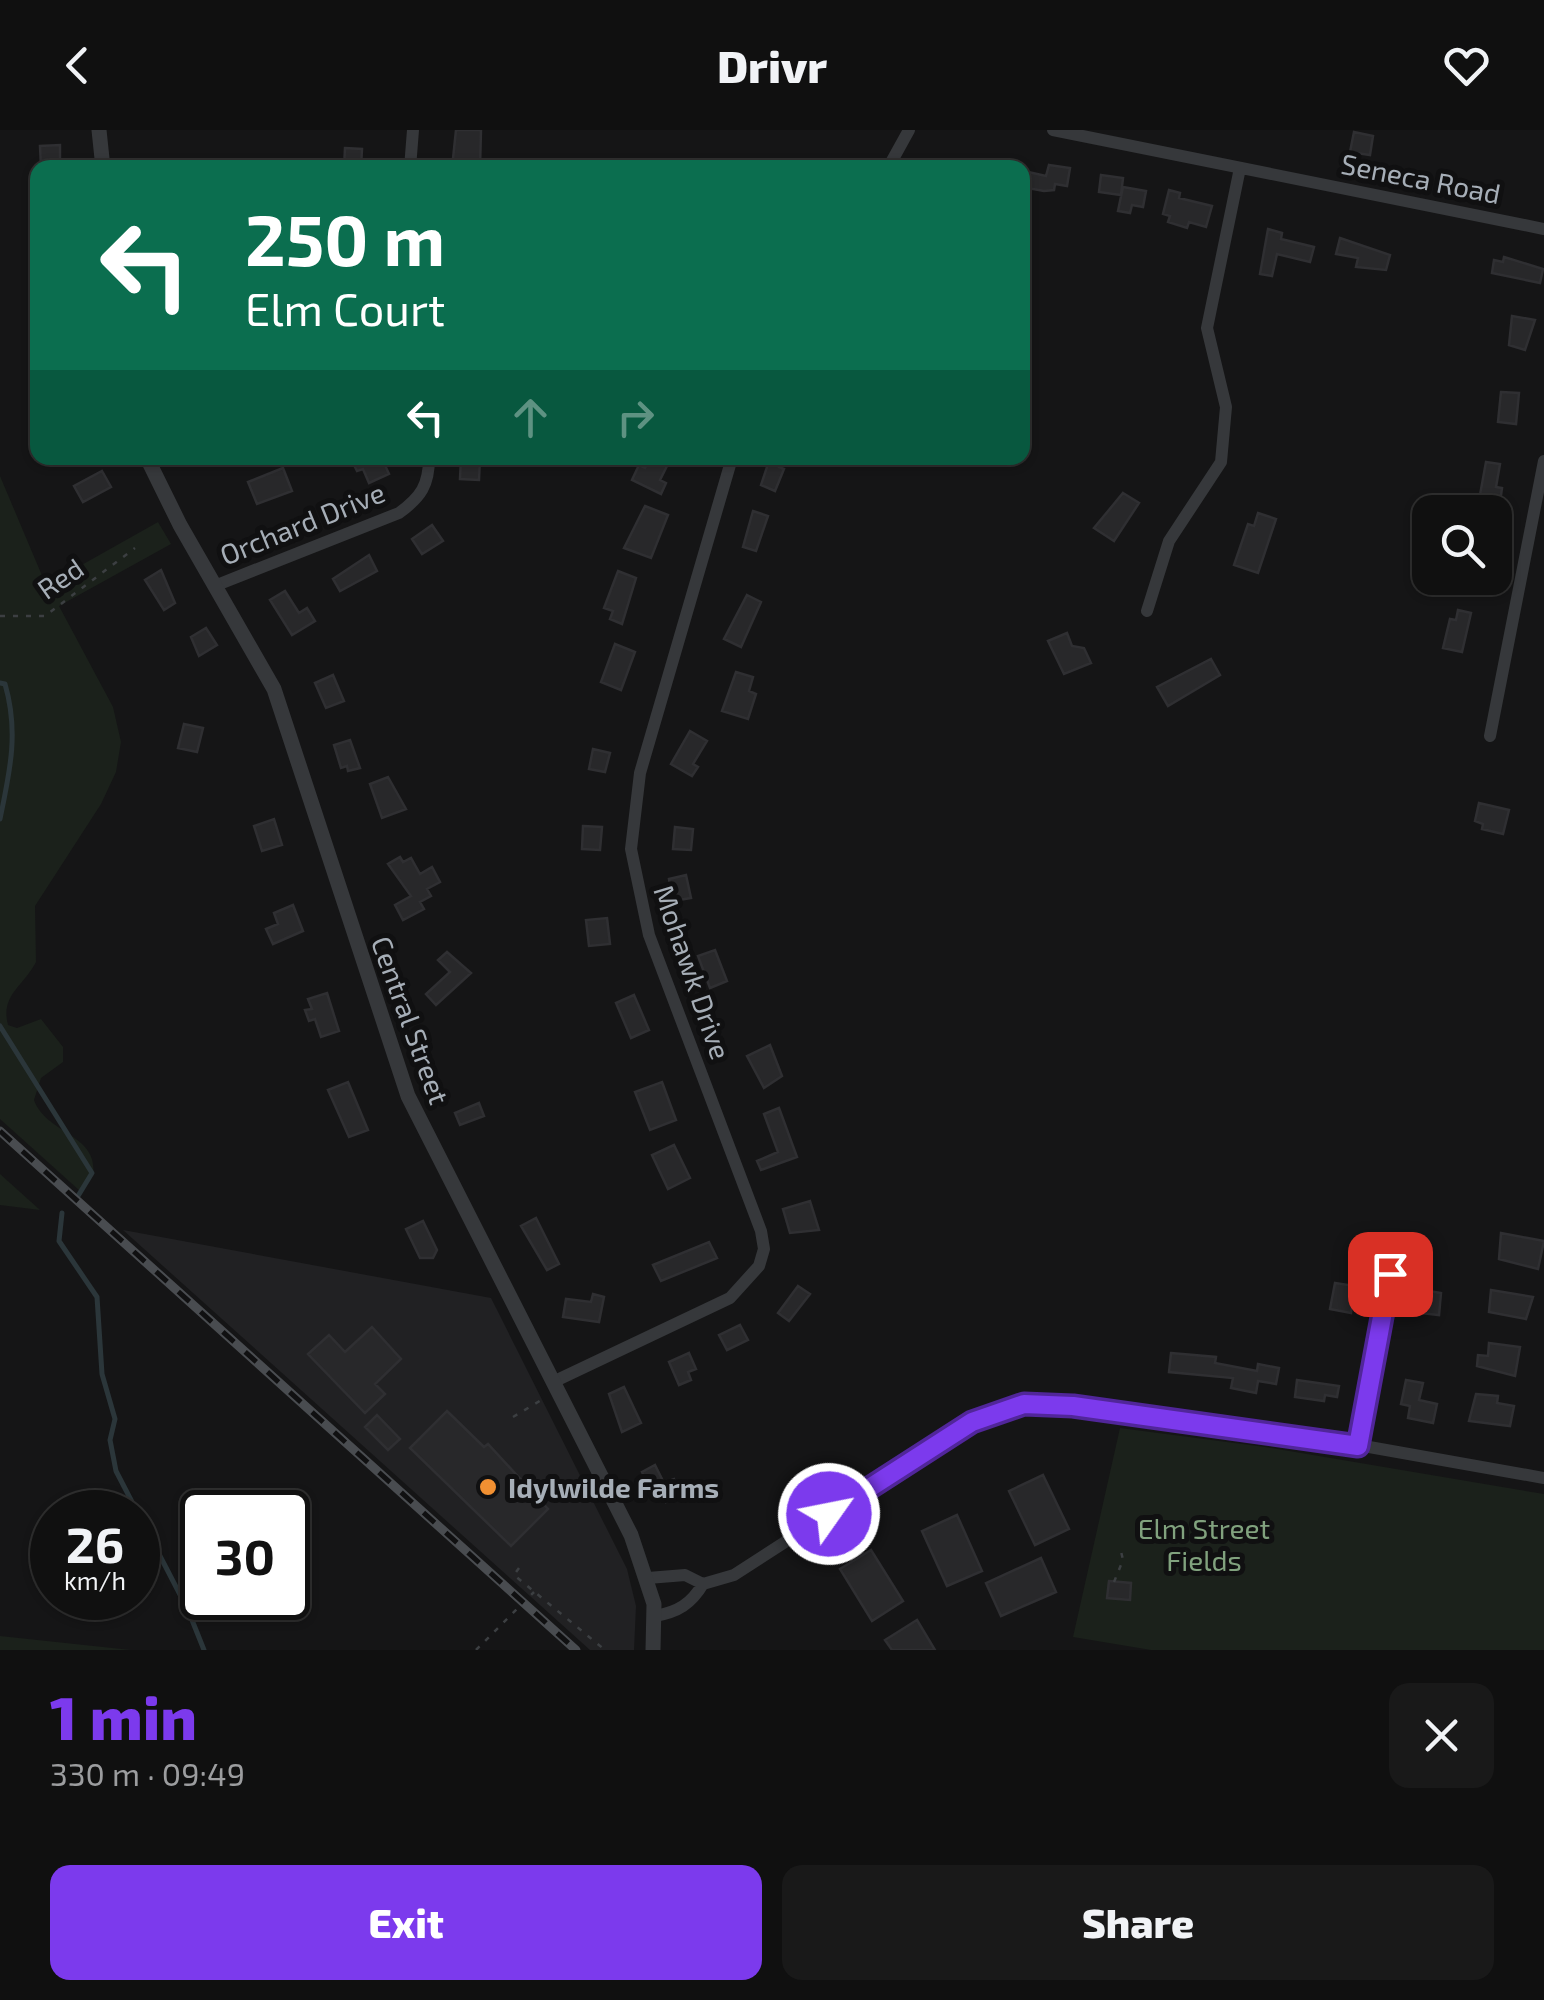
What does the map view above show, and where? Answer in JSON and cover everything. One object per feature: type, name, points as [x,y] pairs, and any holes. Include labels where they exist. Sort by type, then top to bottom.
[{"type":"street","points":[[99,130],[101,160]]},
{"type":"street","points":[[411,160],[413,130]]},
{"type":"street","points":[[892,160],[909,130]]},
{"type":"street","name":"Seneca Road","points":[[1053,130],[1544,228]]},
{"type":"street","points":[[1147,611],[1161,558],[1221,462],[1226,406],[1208,328],[1240,168]]},
{"type":"street","points":[[1490,736],[1544,461]]},
{"type":"street","name":"Central Street","points":[[150,465],[180,525],[274,689],[397,1070],[648,1578],[655,1616],[652,1650]]},
{"type":"street","name":"Orchard Drive","points":[[217,585],[399,512],[416,500],[429,481],[429,465]]},
{"type":"street","name":"Mohawk Drive","points":[[551,1388],[730,1298],[750,1281],[764,1249],[750,1197],[644,921],[631,848],[640,773],[730,465]]},
{"type":"street","points":[[1358,1446],[1390,1274]]},
{"type":"street","points":[[655,1616],[674,1613],[694,1600],[703,1584],[751,1565],[960,1429],[1016,1406],[1073,1406],[1358,1446],[1544,1478]]},
{"type":"street","points":[[648,1578],[685,1575],[703,1584]]},
{"type":"path","name":"Red","points":[[0,616],[45,616],[135,548]]},
{"type":"path","points":[[513,1416],[551,1388]]},
{"type":"path","points":[[1114,1582],[1123,1560],[1120,1547]]},
{"type":"path","points":[[520,1568],[514,1574],[604,1650]]},
{"type":"path","points":[[476,1650],[534,1592]]},
{"type":"shaded area","points":[[123,1230],[491,1298],[627,1569],[636,1606],[634,1650],[590,1650]]},
{"type":"green space","points":[[0,476],[46,585],[158,522],[171,544],[59,606],[113,707],[121,742],[116,772],[101,804],[35,906],[36,962],[10,998],[6,1015],[8,1025],[17,1028],[41,1019],[63,1047],[63,1062],[41,1078],[34,1100],[49,1120],[88,1151],[93,1175],[80,1191],[0,1119]]},
{"type":"green space","points":[[0,1174],[40,1210],[0,1205]]},
{"type":"green space","name":"Elm Street Fields","points":[[1120,1428],[1265,1447],[1544,1494],[1544,1650],[1151,1650],[1073,1637]]},
{"type":"green space","points":[[0,1636],[131,1650],[0,1650]]},
{"type":"building","points":[[456,130],[481,130],[480,160],[453,160]]},
{"type":"building","points":[[1354,132],[1373,136],[1370,155],[1350,152]]},
{"type":"building","points":[[60,145],[60,160],[41,160],[40,146]]},
{"type":"building","points":[[345,148],[362,149],[361,160],[344,160]]},
{"type":"building","points":[[1049,165],[1070,168],[1067,186],[1055,184],[1054,190],[1044,191],[1030,188],[1030,172],[1046,176]]},
{"type":"building","points":[[1101,175],[1123,178],[1121,195],[1099,192]]},
{"type":"building","points":[[1123,187],[1146,191],[1143,207],[1132,205],[1130,213],[1118,211]]},
{"type":"building","points":[[1169,190],[1180,193],[1179,198],[1212,206],[1206,227],[1189,222],[1187,228],[1168,222],[1170,216],[1163,214]]},
{"type":"building","points":[[1268,229],[1282,233],[1281,239],[1314,247],[1310,262],[1277,254],[1272,276],[1260,274]]},
{"type":"building","points":[[1340,238],[1390,255],[1386,270],[1356,267],[1358,258],[1336,254]]},
{"type":"building","points":[[1504,257],[1543,269],[1540,283],[1492,273],[1494,260],[1503,262]]},
{"type":"building","points":[[1512,316],[1535,320],[1525,350],[1509,345]]},
{"type":"building","points":[[1501,392],[1519,393],[1516,424],[1498,422]]},
{"type":"building","points":[[1486,462],[1500,464],[1496,487],[1502,488],[1501,495],[1480,495]]},
{"type":"building","points":[[354,465],[385,465],[389,474],[369,483],[363,469],[357,471]]},
{"type":"building","points":[[461,465],[480,465],[479,480],[460,479]]},
{"type":"building","points":[[639,465],[668,465],[660,480],[666,483],[661,494],[632,480]]},
{"type":"building","points":[[768,465],[784,469],[775,491],[761,485]]},
{"type":"building","points":[[283,468],[292,491],[257,504],[248,482]]},
{"type":"building","points":[[102,471],[111,487],[83,502],[74,486]]},
{"type":"building","points":[[1123,493],[1139,503],[1114,541],[1094,528]]},
{"type":"building","points":[[645,506],[668,515],[651,558],[624,548]]},
{"type":"building","points":[[753,511],[768,516],[756,551],[743,547]]},
{"type":"building","points":[[1258,513],[1276,519],[1258,573],[1234,565],[1248,524],[1254,526]]},
{"type":"building","points":[[432,525],[443,541],[422,554],[412,539]]},
{"type":"building","points":[[369,555],[377,571],[340,591],[333,579]]},
{"type":"building","points":[[161,570],[175,603],[164,610],[145,580]]},
{"type":"building","points":[[618,571],[636,578],[622,624],[610,619],[613,611],[604,608]]},
{"type":"building","points":[[285,591],[299,613],[307,608],[315,621],[292,635],[270,600]]},
{"type":"building","points":[[747,595],[761,602],[741,647],[724,639]]},
{"type":"building","points":[[1458,610],[1471,613],[1462,652],[1443,648],[1450,619],[1456,620]]},
{"type":"building","points":[[206,628],[217,645],[199,656],[191,637]]},
{"type":"building","points":[[1067,633],[1072,646],[1084,648],[1091,663],[1064,674],[1048,641]]},
{"type":"building","points":[[615,644],[635,652],[621,690],[601,682]]},
{"type":"building","points":[[1211,659],[1220,675],[1168,706],[1157,687]]},
{"type":"building","points":[[736,672],[753,677],[749,691],[756,694],[748,719],[722,711]]},
{"type":"building","points":[[333,675],[344,701],[326,708],[315,683]]},
{"type":"building","points":[[184,724],[203,728],[197,752],[178,748]]},
{"type":"building","points":[[690,731],[707,741],[693,764],[698,767],[692,776],[671,764]]},
{"type":"building","points":[[350,740],[360,768],[348,771],[347,766],[341,768],[334,745]]},
{"type":"building","points":[[593,749],[610,753],[605,772],[589,769]]},
{"type":"building","points":[[388,777],[406,809],[382,818],[370,784]]},
{"type":"building","points":[[1479,803],[1509,810],[1503,834],[1482,829],[1483,824],[1475,821]]},
{"type":"building","points":[[274,819],[282,845],[262,851],[254,826]]},
{"type":"building","points":[[583,826],[602,827],[600,850],[582,849]]},
{"type":"building","points":[[675,827],[693,829],[691,850],[673,849]]},
{"type":"building","points":[[400,857],[403,862],[411,858],[420,874],[432,867],[440,882],[427,889],[431,896],[420,902],[424,909],[403,920],[395,905],[411,896],[388,864]]},
{"type":"building","points":[[686,875],[691,898],[673,901],[669,879]]},
{"type":"building","points":[[293,905],[303,931],[273,944],[266,929],[278,924],[274,913]]},
{"type":"building","points":[[607,918],[610,944],[589,946],[586,920]]},
{"type":"building","points":[[715,950],[727,981],[710,988],[698,956]]},
{"type":"building","points":[[447,952],[471,973],[436,1005],[426,994],[450,972],[438,960]]},
{"type":"building","points":[[327,993],[339,1031],[321,1037],[315,1019],[309,1021],[305,1010],[312,1009],[308,999]]},
{"type":"building","points":[[634,995],[649,1030],[631,1038],[616,1003]]},
{"type":"building","points":[[770,1045],[782,1076],[764,1088],[747,1056]]},
{"type":"building","points":[[348,1082],[368,1130],[349,1137],[328,1090]]},
{"type":"building","points":[[662,1082],[676,1120],[650,1130],[635,1092]]},
{"type":"building","points":[[479,1103],[484,1116],[460,1125],[455,1113]]},
{"type":"building","points":[[779,1108],[797,1157],[761,1170],[757,1161],[778,1152],[764,1114]]},
{"type":"building","points":[[674,1145],[690,1178],[668,1189],[652,1155]]},
{"type":"building","points":[[810,1201],[819,1230],[790,1233],[783,1209]]},
{"type":"building","points":[[536,1218],[559,1264],[547,1270],[521,1226]]},
{"type":"building","points":[[423,1221],[437,1250],[433,1258],[420,1258],[406,1229]]},
{"type":"building","points":[[1501,1233],[1544,1241],[1538,1269],[1499,1259]]},
{"type":"building","points":[[709,1242],[717,1258],[661,1281],[653,1265]]},
{"type":"building","points":[[1335,1283],[1355,1286],[1351,1313],[1330,1309]]},
{"type":"building","points":[[798,1286],[810,1294],[789,1321],[778,1313]]},
{"type":"building","points":[[1423,1290],[1441,1293],[1439,1315],[1420,1313]]},
{"type":"building","points":[[1491,1290],[1533,1297],[1526,1319],[1489,1312]]},
{"type":"building","points":[[593,1294],[604,1297],[599,1322],[563,1317],[566,1299],[591,1302]]},
{"type":"building","points":[[740,1325],[748,1340],[727,1350],[719,1335]]},
{"type":"building","points":[[372,1327],[401,1359],[375,1384],[385,1394],[365,1413],[308,1354],[329,1335],[345,1352]]},
{"type":"building","points":[[1489,1343],[1520,1347],[1515,1376],[1477,1366],[1478,1355],[1488,1356]]},
{"type":"building","points":[[689,1353],[696,1369],[688,1372],[691,1380],[679,1385],[669,1362]]},
{"type":"building","points":[[1171,1353],[1216,1357],[1215,1363],[1257,1371],[1258,1364],[1279,1368],[1276,1384],[1258,1381],[1256,1393],[1231,1388],[1233,1378],[1169,1372]]},
{"type":"building","points":[[1297,1380],[1339,1386],[1337,1397],[1325,1395],[1324,1401],[1295,1397]]},
{"type":"building","points":[[1406,1380],[1423,1383],[1419,1400],[1437,1404],[1433,1423],[1408,1418],[1410,1406],[1401,1404]]},
{"type":"building","points":[[624,1387],[641,1423],[622,1432],[609,1394]]},
{"type":"building","points":[[1476,1394],[1498,1396],[1497,1403],[1514,1406],[1510,1426],[1469,1421]]},
{"type":"building","name":"Idylwilde Farms","points":[[447,1411],[484,1447],[488,1444],[548,1509],[511,1546],[410,1448]]},
{"type":"building","points":[[377,1415],[400,1439],[388,1450],[365,1427]]},
{"type":"building","points":[[655,1465],[664,1483],[674,1479],[681,1494],[666,1502],[659,1486],[651,1490],[642,1472]]},
{"type":"building","points":[[1043,1475],[1069,1529],[1035,1545],[1009,1491]]},
{"type":"building","points":[[957,1515],[982,1571],[947,1586],[922,1531]]},
{"type":"building","points":[[871,1550],[903,1601],[872,1621],[840,1569]]},
{"type":"building","points":[[1041,1558],[1056,1592],[1001,1616],[986,1583]]},
{"type":"building","points":[[1109,1581],[1131,1583],[1130,1600],[1107,1598]]},
{"type":"building","points":[[917,1620],[935,1650],[892,1650],[885,1640]]},
{"type":"waterway","points":[[0,683],[5,684],[12,719],[10,768],[0,819]]},
{"type":"waterway","points":[[0,1026],[92,1173],[78,1196]]},
{"type":"waterway","points":[[62,1213],[59,1241],[97,1297],[102,1374],[115,1419],[110,1440],[116,1471],[188,1610],[204,1650]]},
{"type":"railway","points":[[0,1131],[576,1650]]},
{"type":"place","name":"Idylwilde Farms","points":[[488,1487]]},
{"type":"route","points":[[829,1514],[972,1422],[1024,1404],[1073,1406],[1358,1446],[1390,1274]]}]
